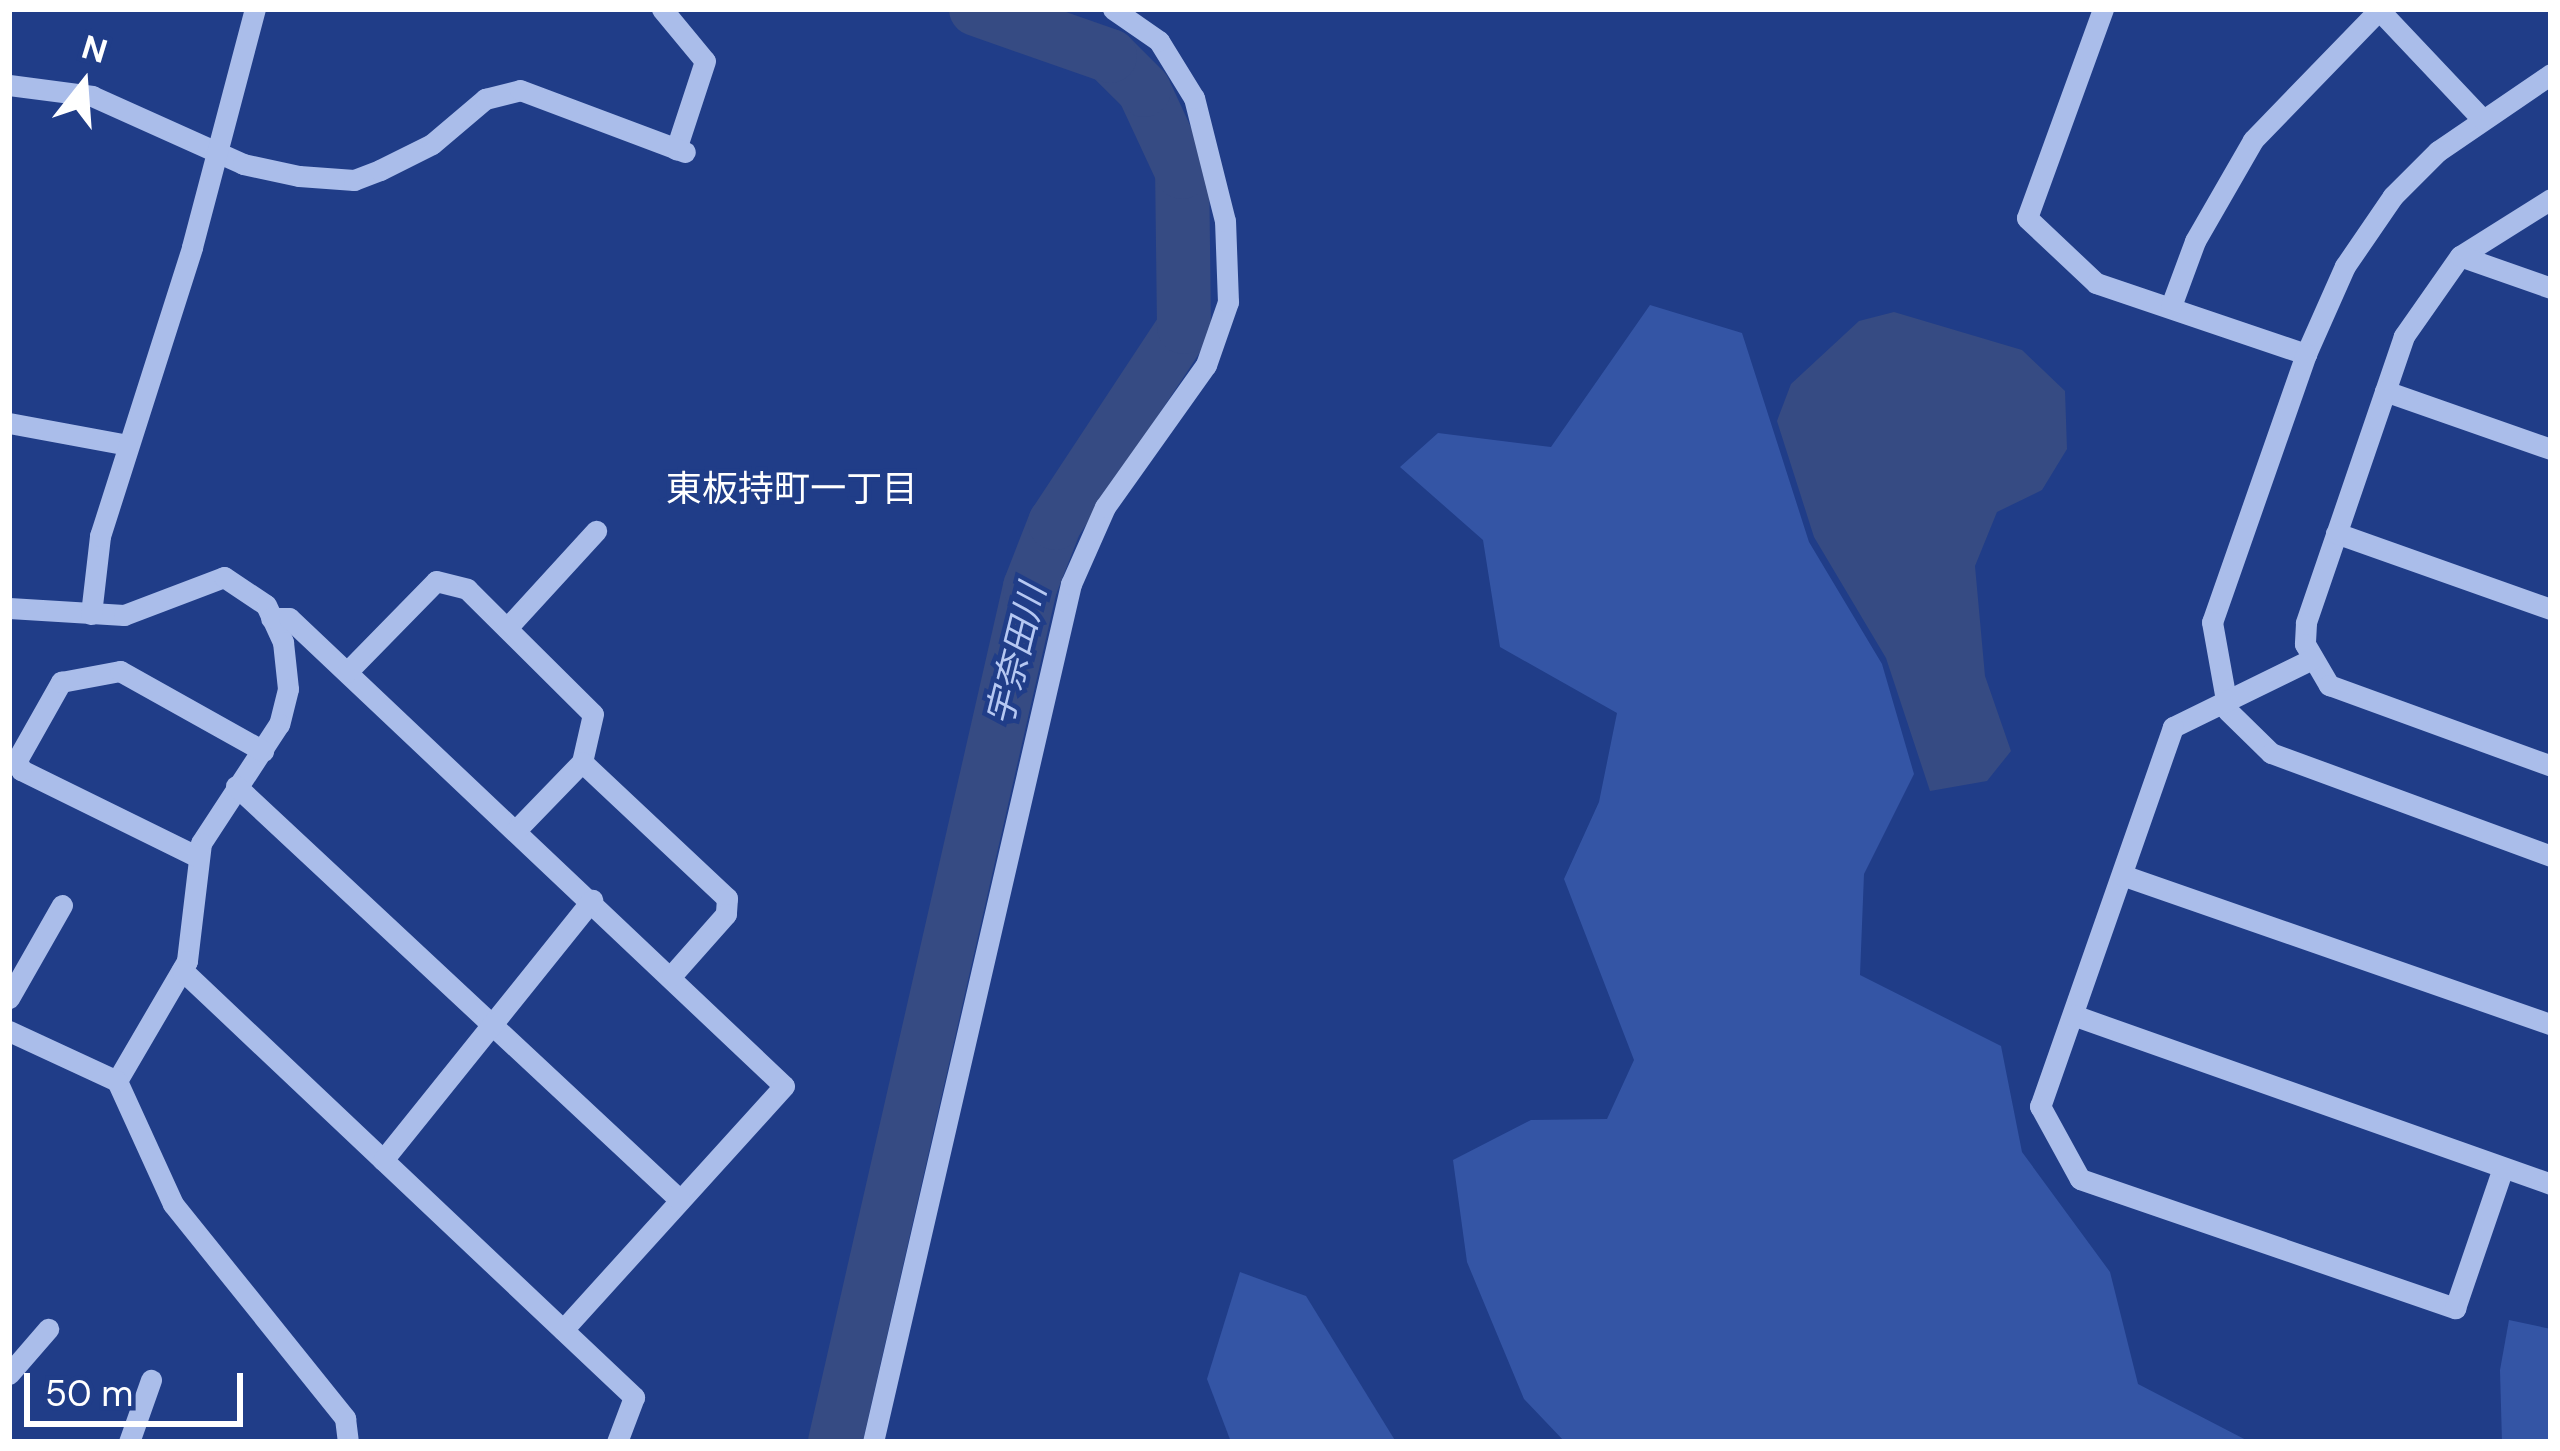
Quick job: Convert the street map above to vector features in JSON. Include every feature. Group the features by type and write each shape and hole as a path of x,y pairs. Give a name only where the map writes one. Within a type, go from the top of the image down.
{"street":[{"path":"91,614 100,536 192,247 214,149 255,9"},
{"path":"9,86 92,97 256,167 354,179 432,144 485,99 520,90 681,151 705,61 662,9"},
{"path":"872,1442 1071,584 1105,507 1206,365 1228,302 1221,199 1194,98 1159,41 1113,9"},
{"path":"2103,9 2027,218 2096,283 2306,354"},
{"path":"2171,306 2194,241 2253,140 2379,10 2481,118"},
{"path":"2551,74 2481,118 2381,211 2345,266 2306,354 2212,622 2224,699 2271,754 2551,856"},
{"path":"2551,200 2460,256 2423,302 2385,392 2306,623 2312,659 2330,685 2551,766"},
{"path":"2460,256 2551,288"},
{"path":"2385,392 2551,449"},
{"path":"9,423 128,445"},
{"path":"506,628 596,531"},
{"path":"2336,533 2551,609"},
{"path":"9,608 124,615 224,577 246,586 272,618 288,689 262,751 236,786 198,856 182,970 117,1081"},
{"path":"346,672 436,581 467,589 593,714 582,762 516,830"},
{"path":"272,618 289,617 784,1086 563,1330"},
{"path":"2312,659 2174,727 2039,1106 2080,1179 2455,1308 2504,1168"},
{"path":"198,856 21,770 17,760 62,682 120,671 262,751"},
{"path":"582,762 727,898 726,914 672,975"},
{"path":"236,786 680,1200"},
{"path":"2122,874 2551,1024"},
{"path":"383,1160 592,900"},
{"path":"9,998 62,905"},
{"path":"182,970 634,1397 617,1442"},
{"path":"2073,1016 2551,1184"},
{"path":"9,1031 117,1081 173,1204 345,1418 348,1442"},
{"path":"9,1374 48,1329"},
{"path":"129,1442 151,1380"}],"shaded area":[{"path":"1650,305 1742,333 1809,542 1882,664 1914,774 1864,874 1860,975 2001,1046 2022,1152 2110,1272 2138,1384 2250,1442 1565,1442 1524,1399 1467,1262 1453,1160 1531,1120 1607,1119 1634,1060 1564,879 1599,802 1617,713 1500,647 1483,540 1400,467 1438,433 1551,447"},
{"path":"1894,312 2022,350 2065,391 2067,449 2042,490 1997,512 1975,566 1985,676 2011,751 1987,781 1930,791 1886,658 1814,537 1777,421 1791,384 1859,321"},
{"path":"1240,1272 1306,1296 1396,1442 1231,1442 1207,1379"},
{"path":"2509,1320 2551,1329 2551,1442 2502,1442 2500,1370"}],"waterway":[{"name":"宇奈田川","path":"835,1442 1030,587 1055,523 1184,327 1182,172 1144,90 1110,56 976,9"}],"district":[{"name":"東板持町一丁目","path":"792,489"}]}
